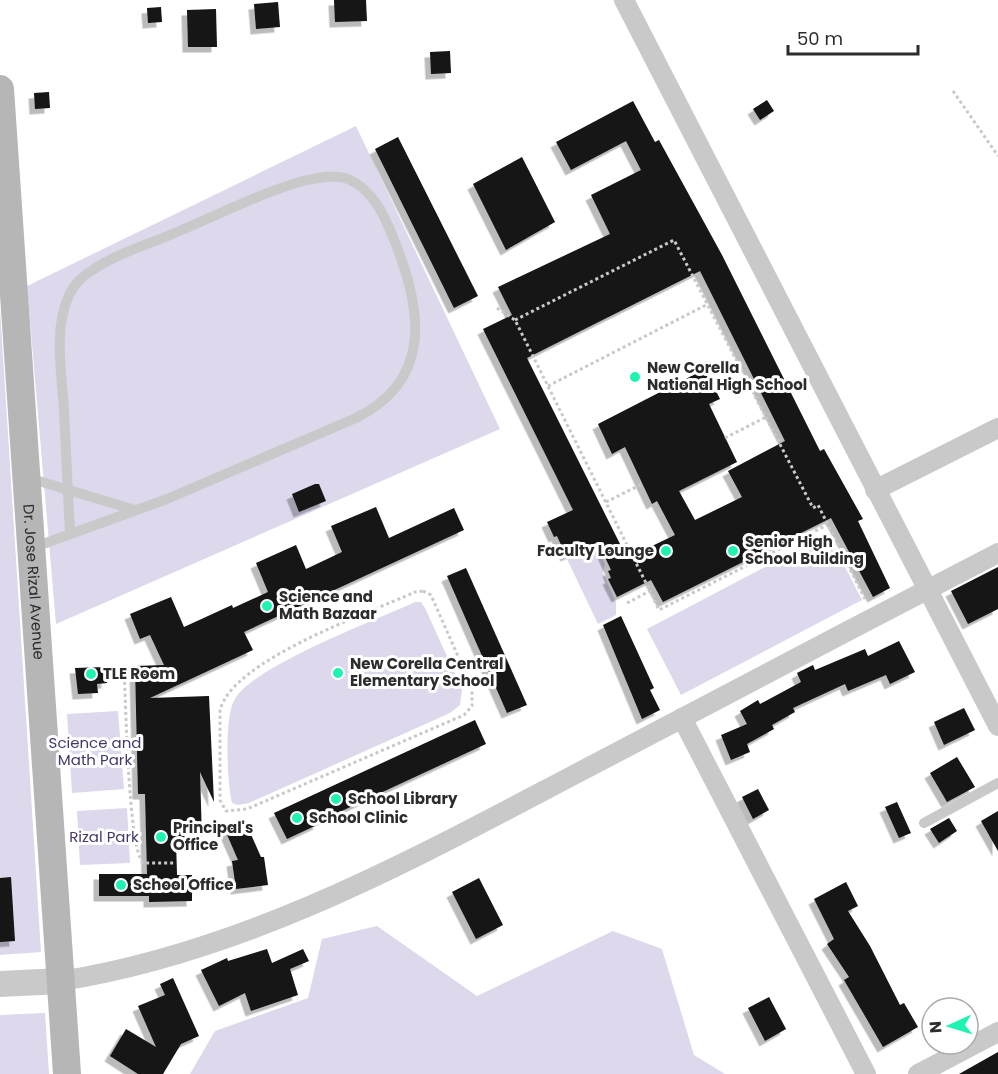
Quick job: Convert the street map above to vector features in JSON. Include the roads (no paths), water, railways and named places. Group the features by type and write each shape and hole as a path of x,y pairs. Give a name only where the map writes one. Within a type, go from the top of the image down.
{"main road":[{"name":"Dr. Jose Rizal Avenue","path":"0,89 67,1074"}],"street":[{"path":"624,0 998,726"},
{"path":"875,490 998,428"},
{"path":"0,984 61,981 134,966 226,938 336,896 440,845 998,553"},
{"path":"682,718 866,1074"},
{"path":"918,1074 998,1032"}],"lane":[{"path":"31,548 135,511 356,418 377,408 394,391 410,364 417,338 415,304 406,270 389,226 375,200 362,185 345,178 326,177 280,189 111,260 81,278 70,293 59,331 70,534"},
{"path":"26,478 135,511"},
{"path":"924,823 998,783"}],"place":[{"name":"New Corella National High School","path":"635,377"},
{"name":"Faculty Lounge","path":"666,551"},
{"name":"Senior High School Building","path":"733,551"},
{"name":"Science and Math Bazaar","path":"267,606"},
{"name":"New Corella Central Elementary School","path":"338,673"},
{"name":"TLE Room","path":"91,674"},
{"name":"School Library","path":"336,799"},
{"name":"School Clinic","path":"297,818"},
{"name":"Principal's Office","path":"161,837"},
{"name":"School Office","path":"121,885"}],"park label":[{"name":"Science and Math Park","path":"95,752"},
{"name":"Rizal Park","path":"104,837"}]}
